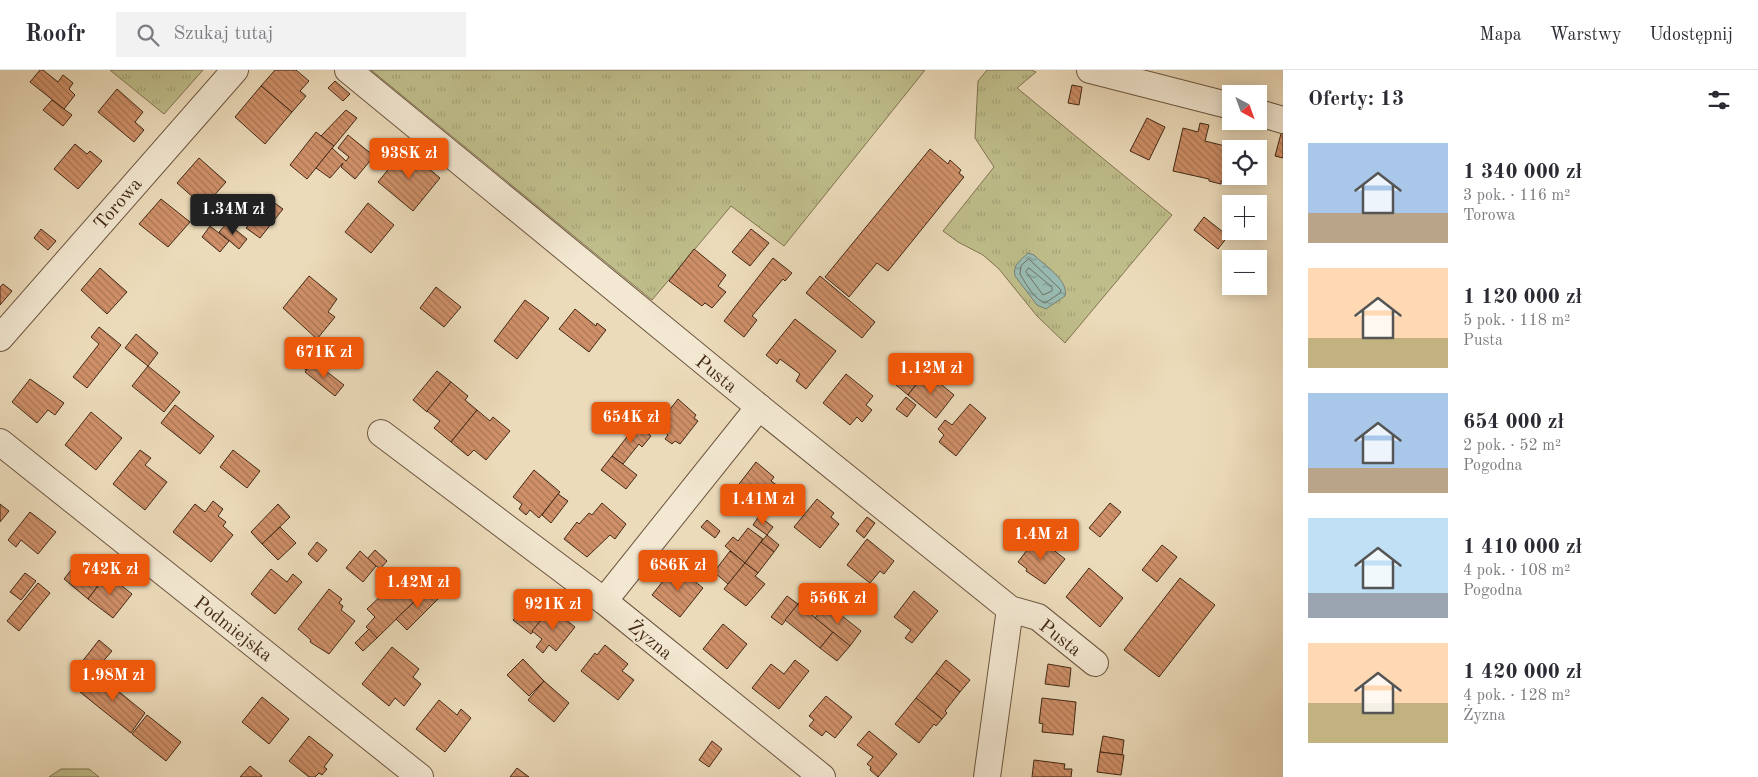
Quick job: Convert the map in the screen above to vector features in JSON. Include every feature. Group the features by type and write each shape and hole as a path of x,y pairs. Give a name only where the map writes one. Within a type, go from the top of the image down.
{"street":[{"name":"Torowa","path":"0,338 235,70"},
{"name":"Pusta","path":"348,70 759,407 1010,609 1038,618 1094,663"},
{"path":"1090,70 1222,104"},
{"path":"1268,116 1283,120"},
{"path":"604,601 759,407"},
{"name":"Żyzna","path":"381,432 604,601 822,777"},
{"name":"Podmiejska","path":"0,442 420,777"},
{"path":"987,777 1010,609"}],"green space":[{"path":"110,70 203,70 164,114"},
{"path":"371,70 925,70 784,246 731,206 652,300"},
{"path":"987,70 1031,70 1036,72 1017,88 1172,215 1065,343 1037,316 999,269 983,255 958,242 943,231 994,167 975,138 978,81"},
{"path":"61,769 89,769 99,777 49,777"}],"water":[{"path":"1028,253 1034,255 1055,273 1065,290 1065,296 1046,309 1037,305 1015,276 1016,266"}],"building":[{"path":"40,70 43,70 58,82 63,75 73,83 69,89 75,95 64,109 30,82"},
{"path":"275,70 296,70 309,81 300,91 306,96 292,112 261,86"},
{"path":"335,81 350,94 343,101 328,88"},
{"path":"1072,85 1082,87 1079,105 1068,103"},
{"path":"261,86 292,112 265,144 235,117"},
{"path":"117,89 143,112 135,122 144,130 134,142 98,112"},
{"path":"52,100 72,115 63,126 43,110"},
{"path":"346,110 357,118 334,146 321,136"},
{"path":"1147,118 1165,127 1149,160 1130,151"},
{"path":"1200,123 1209,125 1205,141 1222,145 1221,184 1209,181 1209,179 1173,171 1183,128 1198,132"},
{"path":"1283,130 1283,158 1275,156"},
{"path":"316,132 334,146 307,179 290,165"},
{"path":"348,135 374,156 355,179 341,167 343,163 330,178 316,168 332,148 346,161 349,157 338,148"},
{"path":"75,144 87,154 90,151 102,161 78,189 54,169"},
{"path":"405,149 440,178 413,211 378,182"},
{"path":"930,149 948,164 950,160 961,170 959,173 964,177 888,271 877,263 849,297 825,277"},
{"path":"199,158 226,182 204,207 177,183"},
{"path":"265,196 283,209 260,238 246,228 261,209 257,206"},
{"path":"161,199 190,222 168,247 139,224"},
{"path":"368,203 394,225 371,253 345,232"},
{"path":"1204,217 1222,231 1222,240 1225,240 1218,249 1194,230"},
{"path":"227,223 247,239 239,249 219,232"},
{"path":"210,226 229,241 220,252 202,237"},
{"path":"41,229 56,241 48,250 34,238"},
{"path":"751,229 769,243 750,266 732,252"},
{"path":"694,249 726,275 718,286 726,292 712,308 705,303 702,306 669,281"},
{"path":"773,258 792,273 785,281 783,279 752,316 757,320 744,337 724,321"},
{"path":"100,268 127,292 107,314 81,290"},
{"path":"309,276 337,299 328,312 335,317 317,339 283,308"},
{"path":"820,276 875,322 862,338 806,293"},
{"path":"3,284 12,291 0,305 0,287"},
{"path":"436,287 461,307 444,327 420,308"},
{"path":"525,300 549,318 517,359 494,341"},
{"path":"575,309 596,326 597,323 606,330 589,352 559,329"},
{"path":"795,319 836,351 806,389 796,381 800,374 780,359 777,364 766,355"},
{"path":"99,327 121,345 87,388 73,377 99,344 91,337"},
{"path":"136,334 158,353 148,366 125,348"},
{"path":"307,350 316,357 306,370 297,363"},
{"path":"909,356 927,370 908,395 890,380"},
{"path":"313,361 344,385 335,396 305,372"},
{"path":"148,366 180,392 164,412 132,386"},
{"path":"437,371 451,382 427,412 413,400"},
{"path":"926,372 954,395 936,418 908,395"},
{"path":"846,374 873,396 866,405 872,410 862,422 857,417 850,425 823,403"},
{"path":"30,379 64,403 55,415 48,410 37,423 12,402"},
{"path":"451,382 468,396 465,400 477,410 451,442 434,428 440,421 427,411"},
{"path":"906,397 916,405 907,417 896,409"},
{"path":"678,399 696,415 694,418 698,421 680,444 675,441 672,444 665,439 668,435 657,426"},
{"path":"970,404 986,418 956,456 939,442 944,435 938,429 945,420 952,425"},
{"path":"175,405 214,436 200,454 161,423"},
{"path":"477,410 490,421 493,417 510,431 486,460 474,450 468,456 451,442"},
{"path":"91,412 122,438 96,470 65,445"},
{"path":"637,424 651,436 642,447 639,444 623,464 612,456"},
{"path":"140,450 151,458 145,465 167,482 145,510 113,484"},
{"path":"233,450 260,471 247,488 220,467"},
{"path":"612,456 637,475 626,489 601,470"},
{"path":"756,462 774,477 771,481 778,486 760,508 736,488"},
{"path":"534,470 560,492 539,518 530,510 526,515 519,509 522,504 513,497"},
{"path":"558,494 568,501 551,523 542,515"},
{"path":"817,499 834,513 831,517 839,524 820,548 794,527"},
{"path":"213,501 223,509 218,516 226,522 223,526 233,535 211,562 173,532 195,504 205,512"},
{"path":"602,503 626,524 615,539 610,535 587,557 564,539 577,522 579,524 589,513 592,515"},
{"path":"1110,503 1121,512 1100,537 1089,528"},
{"path":"0,504 9,511 0,522"},
{"path":"278,504 290,517 262,544 251,532"},
{"path":"30,512 56,532 38,554 21,540 16,547 8,540"},
{"path":"759,516 773,527 767,535 753,525"},
{"path":"867,517 875,523 864,538 856,531"},
{"path":"707,520 720,531 715,538 701,527"},
{"path":"280,527 296,543 278,560 262,544"},
{"path":"748,528 763,539 745,563 725,546 733,537 738,541"},
{"path":"767,535 779,545 774,552 761,542"},
{"path":"1037,537 1065,559 1045,584 1026,571 1027,569 1018,562"},
{"path":"867,539 894,561 884,574 880,571 870,583 847,565"},
{"path":"317,542 327,550 317,562 308,554"},
{"path":"761,542 774,552 758,573 745,563"},
{"path":"1162,545 1177,557 1157,582 1142,570"},
{"path":"375,550 387,561 380,569 367,559"},
{"path":"360,551 376,566 363,582 346,568"},
{"path":"730,551 745,563 728,584 714,572"},
{"path":"83,555 107,574 88,599 64,579"},
{"path":"745,563 758,573 755,576 765,584 746,606 724,589"},
{"path":"675,566 703,588 680,617 652,595"},
{"path":"398,568 404,574 396,582 391,577"},
{"path":"1089,568 1123,598 1100,627 1066,597"},
{"path":"271,569 287,582 293,574 302,582 275,614 251,594"},
{"path":"25,573 36,581 21,600 10,592"},
{"path":"107,574 132,594 113,618 88,599"},
{"path":"404,574 423,593 377,638 366,627 375,617 367,609"},
{"path":"1180,578 1215,605 1159,677 1124,650"},
{"path":"38,583 50,593 19,631 7,621"},
{"path":"430,587 440,597 407,630 396,619"},
{"path":"329,589 342,599 339,603 343,606 341,610 355,621 329,654 310,642 311,640 298,629"},
{"path":"914,591 938,611 912,643 905,638 911,630 894,617"},
{"path":"535,593 553,607 531,634 513,620"},
{"path":"787,596 798,604 782,625 771,617"},
{"path":"804,596 810,600 803,609 798,604"},
{"path":"798,604 833,632 820,648 785,620"},
{"path":"827,604 861,631 850,646 815,618"},
{"path":"551,608 575,627 556,651 549,645 543,653 536,647 542,639 532,631"},
{"path":"723,624 747,644 727,669 703,649"},
{"path":"369,629 377,638 363,651 355,643"},
{"path":"833,632 850,646 837,661 820,648"},
{"path":"99,640 112,651 93,673 81,663"},
{"path":"605,645 628,664 622,671 634,680 618,700 581,671 595,653 597,655"},
{"path":"392,647 419,669 413,677 421,684 404,706 395,698 389,706 362,684"},
{"path":"523,659 544,681 529,696 507,675"},
{"path":"795,660 809,671 779,709 752,688 771,664 784,674"},
{"path":"946,660 970,680 960,692 936,673"},
{"path":"1048,664 1071,668 1069,687 1045,684"},
{"path":"95,673 110,685 114,680 122,686 118,691 145,713 131,733 80,692"},
{"path":"936,673 960,692 945,711 947,713 942,719 916,698"},
{"path":"544,681 569,703 554,722 528,700"},
{"path":"826,696 852,717 835,738 826,731 822,736 809,726 814,720 809,716"},
{"path":"262,697 289,719 269,744 242,722"},
{"path":"916,698 942,719 936,726 934,724 919,743 895,724"},
{"path":"1042,698 1076,702 1073,735 1042,732 1043,724 1039,723"},
{"path":"439,700 457,715 461,709 471,718 445,752 416,729"},
{"path":"147,715 181,742 166,761 132,734"},
{"path":"869,731 897,754 878,777 870,770 871,767 867,764 873,757 857,745"},
{"path":"309,736 333,755 324,767 327,769 322,775 319,773 315,777 309,777 289,761"},
{"path":"1103,736 1124,740 1122,755 1100,752"},
{"path":"712,741 722,749 709,767 699,760"},
{"path":"1100,752 1124,755 1121,775 1097,772"},
{"path":"1034,760 1065,764 1064,769 1072,769 1071,777 1032,777"},
{"path":"250,766 262,776 240,777"},
{"path":"517,768 529,777 510,777"}]}
